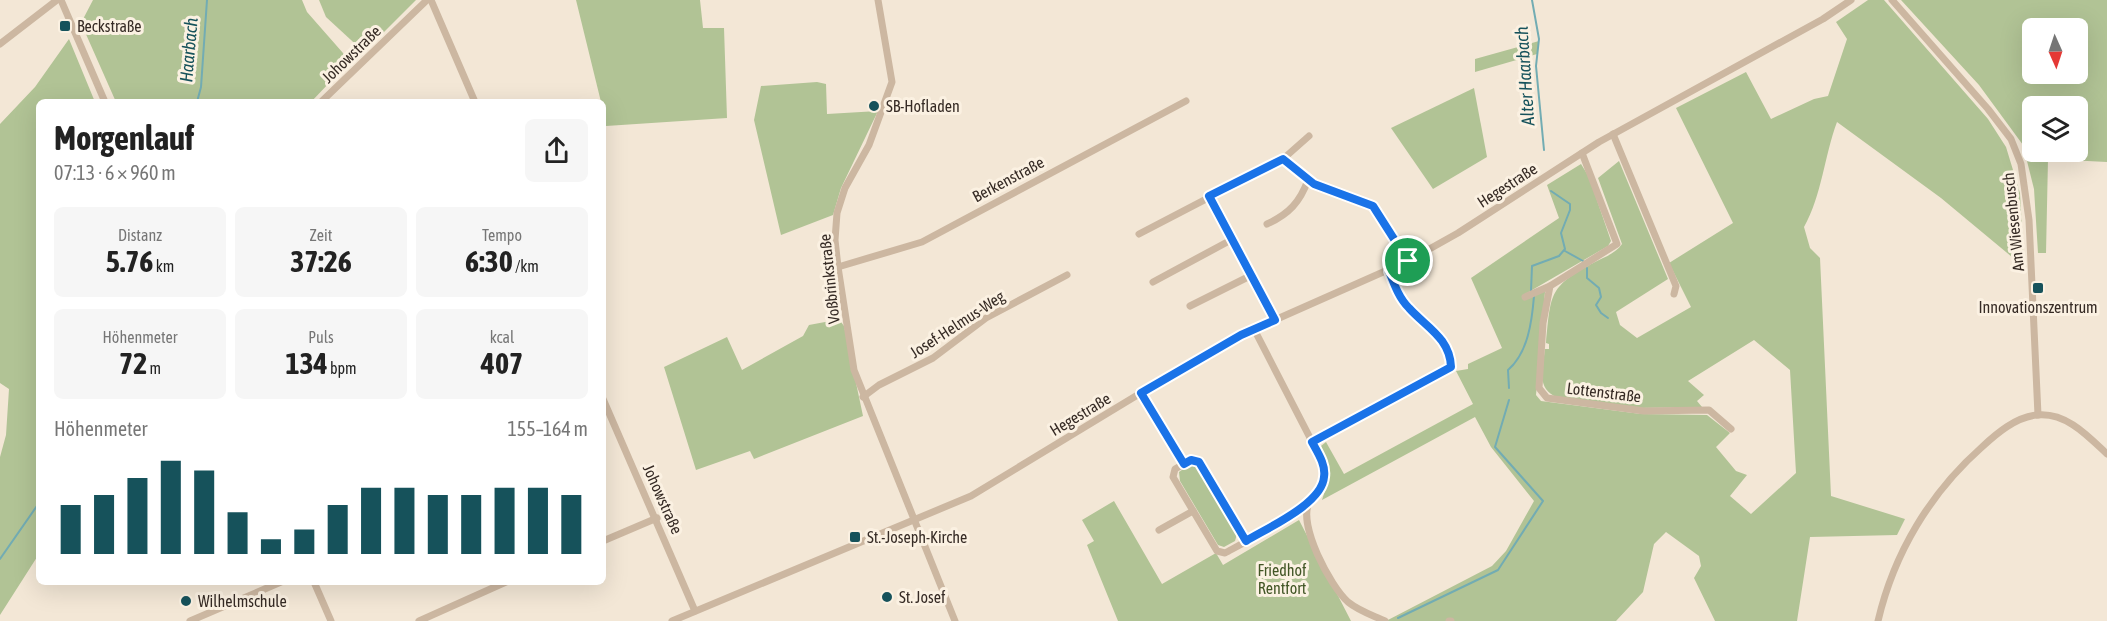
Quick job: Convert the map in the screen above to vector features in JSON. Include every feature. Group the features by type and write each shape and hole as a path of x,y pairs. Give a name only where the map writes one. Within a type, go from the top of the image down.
{"street":[{"path":"0,44 57,0"},
{"path":"61,0 104,99"},
{"name":"Johowstraße","path":"324,99 429,0 474,99"},
{"name":"Voßbrinkstraße","path":"878,0 892,82 869,145 845,188 837,213 835,240 838,267 854,370 955,621"},
{"name":"Hegestraße","path":"672,621 979,491 1141,393 1254,329 1389,271 1450,238 1613,134 1813,25 1851,0"},
{"name":"Am Wiesenbusch","path":"1892,0 1989,109 2011,139 2021,164 2029,220 2038,415"},
{"name":"Berkenstraße","path":"838,267 922,242 1186,101"},
{"path":"1613,134 1676,286 1674,294"},
{"path":"1139,234 1283,159 1310,136"},
{"path":"1525,297 1550,286 1617,244 1582,153"},
{"path":"1283,159 1311,182 1373,206 1408,261"},
{"path":"1268,224 1292,209 1311,182"},
{"path":"1209,196 1275,320"},
{"path":"1154,282 1231,240"},
{"path":"1312,442 1451,367 1451,357 1437,332 1410,309 1400,297 1389,271"},
{"name":"Josef-Helmus-Weg","path":"863,397 879,386 933,358 986,318 1067,275"},
{"path":"1191,306 1250,276"},
{"name":"Lottenstraße","path":"1550,286 1543,323 1539,388 1547,398 1644,411 1709,410 1731,429"},
{"path":"1254,329 1323,463 1324,477 1319,492 1306,509 1306,527 1334,584 1346,601 1361,611 1385,621"},
{"path":"1141,393 1184,464"},
{"name":"Johowstraße","path":"606,406 657,518 695,610"},
{"path":"1878,621 1891,577 1931,502 1958,468 1999,432 2018,421 2038,415 2061,418 2082,431 2107,454"},
{"path":"1246,541 1199,462 1191,460 1175,470 1173,477 1217,551 1225,553 1246,541 1309,503"},
{"path":"1159,530 1193,510"},
{"path":"606,540 657,518"},
{"path":"190,621 274,585"},
{"path":"315,585 331,621"},
{"path":"419,621 499,585"}],"green space":[{"path":"93,0 302,0 307,12 350,61 314,99 115,99 81,23"},
{"path":"319,0 416,0 364,52 326,17"},
{"path":"576,0 700,0 703,28 724,28 727,118 606,126 606,99 600,99"},
{"path":"1868,0 1884,0 1988,119 2006,147 2020,193 2024,267 1941,198 1837,122 1815,202 1804,227 1810,248 1820,258 1831,496 1905,519 1897,535 1810,537 1797,621 1715,621 1694,578 1701,566 1699,556 1666,532 1654,544 1643,592 1616,621 1386,621 1492,566 1506,551 1534,501 1491,447 1475,417 1322,500 1330,475 1321,446 1326,442 1344,474 1473,404 1456,371 1468,369 1468,364 1502,348 1471,278 1559,218 1547,185 1581,164 1589,177 1611,241 1608,246 1527,293 1544,290 1545,292 1536,395 1541,401 1641,414 1707,415 1730,433 1716,447 1736,471 1747,475 1730,496 1751,514 1796,473 1790,370 1754,340 1688,381 1704,395 1697,401 1702,407 1638,408 1554,396 1548,392 1543,381 1542,369 1545,349 1549,349 1549,344 1546,343 1549,312 1555,293 1561,285 1622,244 1598,178 1619,161 1668,279 1616,312 1620,325 1637,338 1691,307 1669,263 1733,223 1676,108 1746,72 1771,119 1814,99 1828,96 1847,39 1836,22"},
{"path":"1901,0 2107,0 2107,162 2088,161 2088,96 2022,96 2022,144 1979,85"},
{"path":"69,39 94,99 36,99 36,559 0,615 0,457 6,435 9,389 0,383 0,124 35,87"},
{"path":"1539,41 1537,54 1475,72 1475,59"},
{"path":"817,82 826,84 827,114 878,111 841,188 833,215 781,235 754,120 761,86"},
{"path":"1474,88 1487,157 1433,189 1391,128"},
{"path":"2027,162 2048,162 2046,253 2038,253 2034,189"},
{"path":"841,322 844,326 863,416 754,459 750,451 696,470 664,367 727,337 742,370 803,336 809,325"},
{"path":"1189,465 1199,468 1237,534 1235,541 1224,547 1218,545 1180,481 1179,472"},
{"name":"Friedhof Rentfort","path":"1114,501 1162,584 1216,553 1223,565 1299,520 1351,621 1118,621 1087,545 1094,541 1082,520"}],"waterway":[{"name":"Haarbach","path":"198,99 201,87 207,0"},
{"name":"Alter Haarbach","path":"1532,0 1539,39 1536,66 1544,150"},
{"name":"Alter Haarbach","path":"1531,291 1532,266 1559,256 1565,249 1561,233 1570,204 1551,191"},
{"path":"1565,251 1583,261"},
{"path":"1587,268 1587,278 1599,288 1601,297 1596,305 1608,318"},
{"path":"1509,388 1508,370 1520,355 1528,336 1534,296"},
{"path":"1398,618 1498,570 1543,501 1495,447 1509,400"},
{"path":"0,559 36,507"}],"place":[{"name":"Beckstraße","path":"65,26"},
{"name":"SB-Hofladen","path":"874,106"},
{"name":"Innovationszentrum","path":"2038,288"},
{"name":"St.-Joseph-Kirche","path":"855,537"},
{"name":"St. Josef","path":"887,597"},
{"name":"Wilhelmschule","path":"186,601"}],"route":[{"path":"1283,159 1296,172 1314,184 1373,206 1408,261 1389,271 1400,297 1410,309 1437,332 1451,357 1451,367 1312,442 1324,468 1323,484 1319,492 1309,503 1246,541 1199,462 1191,460 1184,464 1141,393 1241,335 1275,320 1209,196 1283,159"}]}
